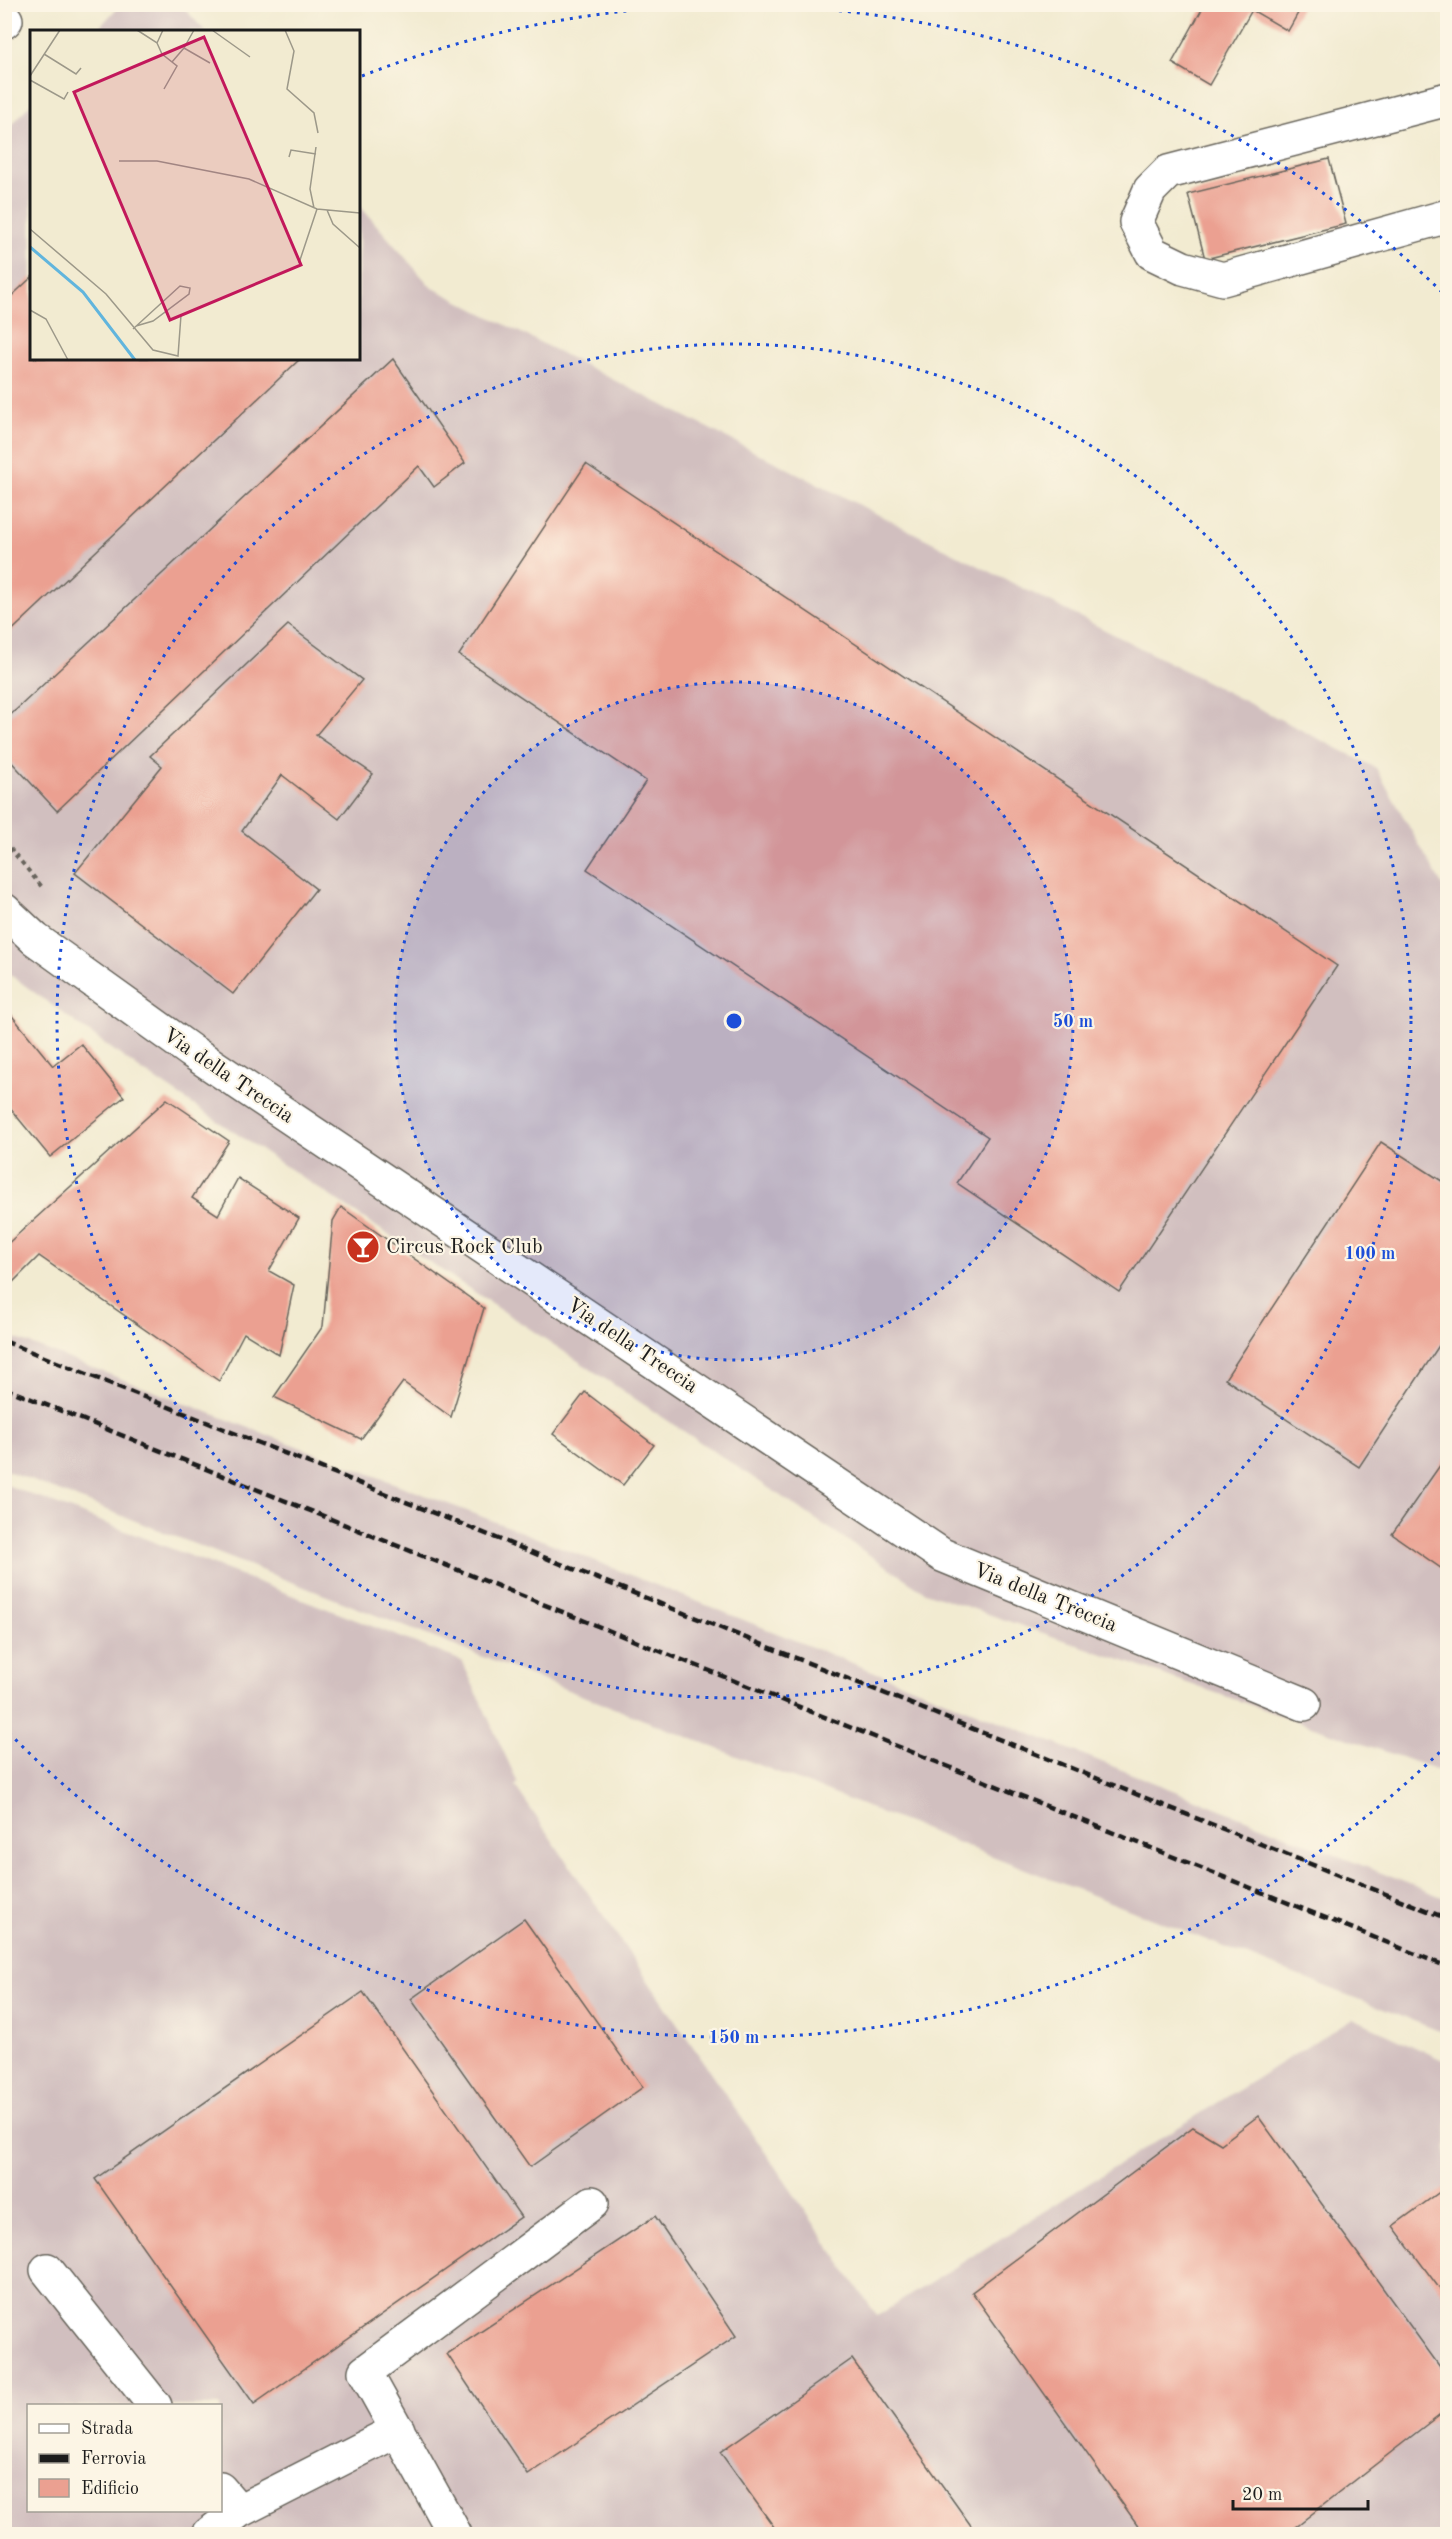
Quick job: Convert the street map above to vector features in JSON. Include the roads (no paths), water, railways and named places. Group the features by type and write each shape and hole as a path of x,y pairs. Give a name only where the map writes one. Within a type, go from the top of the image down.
{"street":[{"path":"1448,99 1168,172 1150,190 1136,222 1152,253 1183,268 1223,279 1448,216"},
{"name":"Via della Treccia","path":"4,910 35,939 191,1051 942,1555 1304,1704"},
{"path":"455,2535 365,2372 592,2203"},
{"path":"47,2270 153,2404"},
{"path":"209,2535 230,2500 398,2430"}],"railway":[{"path":"4,1341 1448,1919"},
{"path":"4,1388 1448,1967"}],"place":[{"name":"Circus Rock Club","path":"363,1247"}]}
